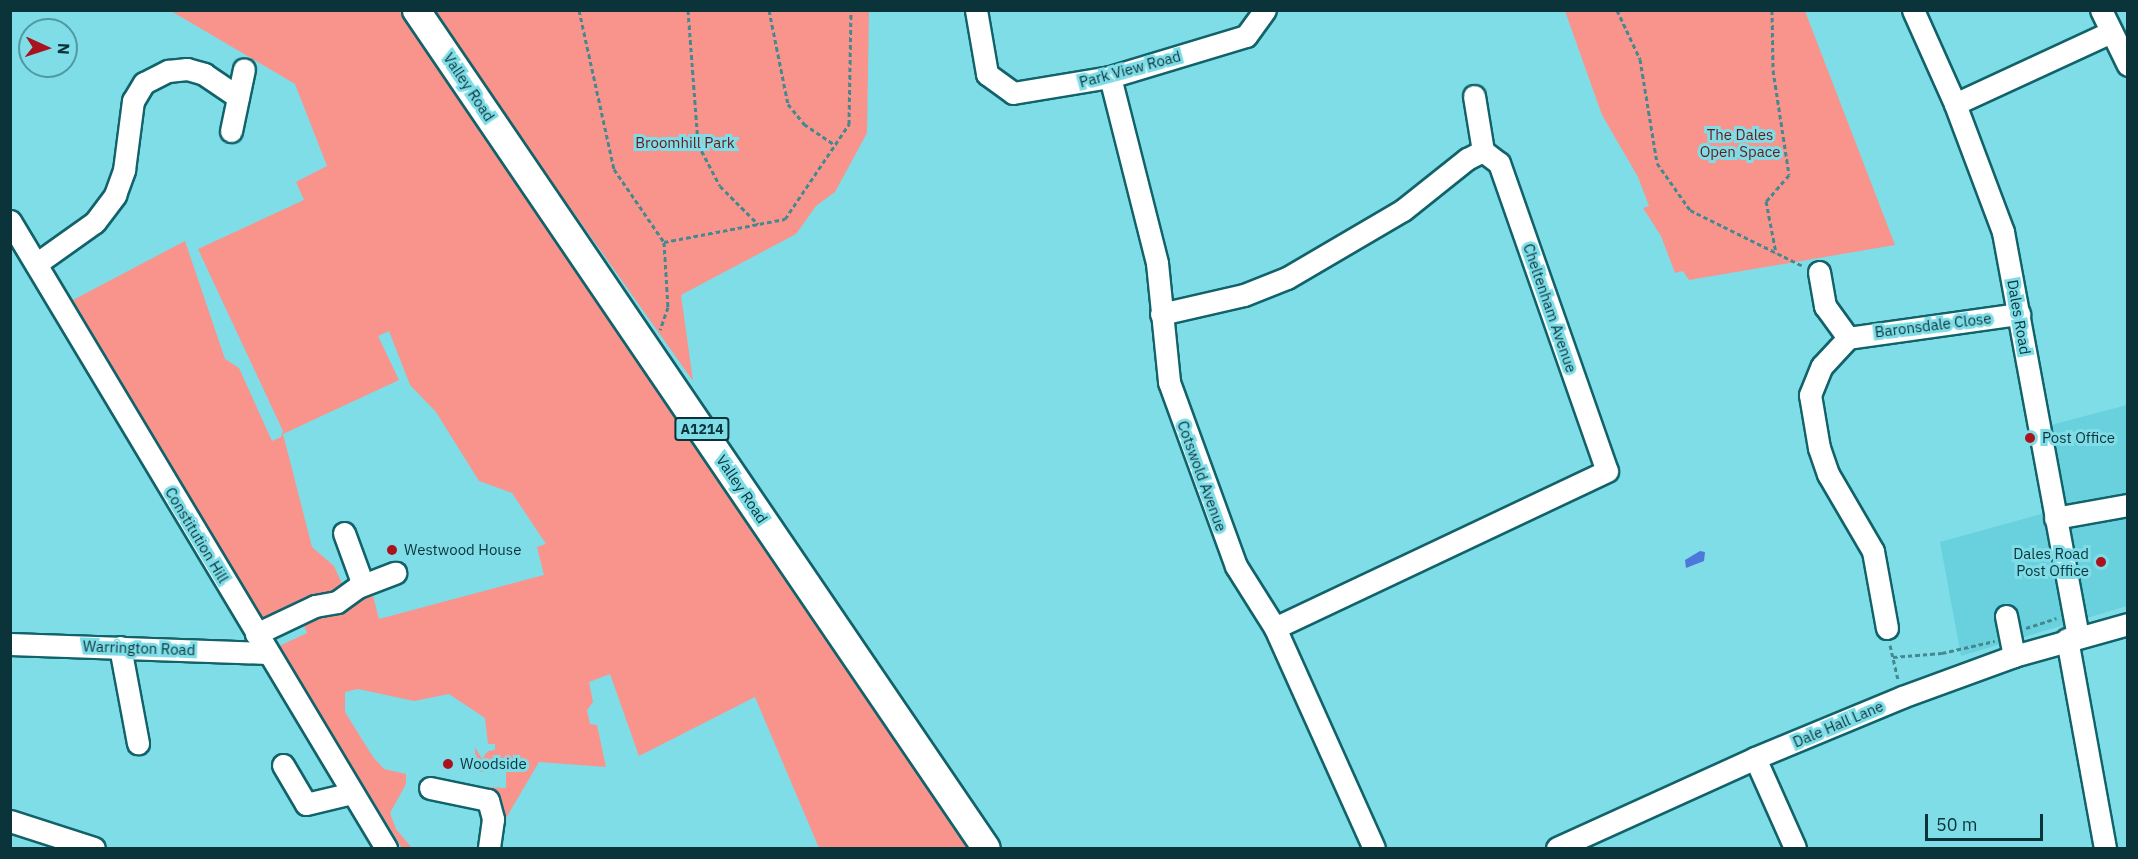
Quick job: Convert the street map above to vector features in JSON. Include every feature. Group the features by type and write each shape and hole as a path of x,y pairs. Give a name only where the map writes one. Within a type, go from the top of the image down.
{"main road":[{"name":"Valley Road","path":"416,10 986,849"}],"street":[{"name":"Park View Road","path":"976,10 987,74 1013,93 1110,77 1246,36 1265,10"},
{"name":"Dales Road","path":"1913,10 1955,104 2003,232 2073,614 2073,638 2105,849"},
{"path":"2102,10 2127,65"},
{"path":"1955,104 2111,32"},
{"path":"36,264 95,222 115,195 124,170 133,101 144,83 168,71 187,69 204,74 238,97"},
{"path":"231,131 244,69"},
{"name":"Cotswold Avenue","path":"1110,77 1157,263 1169,382 1206,489 1236,566 1275,628 1374,849"},
{"path":"1161,314 1244,295 1287,278 1403,210 1467,159 1483,152 1473,96"},
{"name":"Cheltenham Avenue","path":"1275,628 1607,471 1499,163 1483,152"},
{"name":"Constitution Hill","path":"10,221 386,849"},
{"path":"1819,272 1825,306 1848,338 1822,366 1810,395 1813,418 1828,474 1874,551 1887,628"},
{"name":"Baronsdale Close","path":"1848,338 2019,314"},
{"path":"2055,518 2127,505"},
{"path":"344,532 363,585"},
{"path":"256,634 315,606 337,603 363,585 395,573"},
{"name":"Dale Hall Lane","path":"1557,849 1755,758 1902,697 2014,656 2127,624"},
{"path":"2008,626 2014,656"},
{"name":"Warrington Road","path":"10,644 267,652"},
{"path":"120,647 138,743"},
{"path":"1755,758 1795,849"},
{"path":"283,765 306,804 352,793"},
{"path":"430,788 488,800 493,819 489,849"},
{"path":"10,821 96,845"}],"path":[{"path":"579,10 614,169 664,242 668,307 659,333"},
{"path":"688,10 698,144 720,186 758,224"},
{"path":"769,10 788,104 804,124 835,145"},
{"path":"664,242 784,219 849,124 851,10"},
{"path":"1617,10 1640,59 1657,163 1690,210 1776,254 1819,272"},
{"path":"1772,10 1773,70 1789,174 1766,201 1776,254"},
{"path":"1902,697 1893,657 1942,653 2008,626 2073,614"}],"shaded area":[{"path":"2127,405 2127,606 1961,656 1940,542 2066,507 2051,425"}],"green space":[{"path":"171,11 401,11 971,848 819,848 755,697 639,756 610,674 589,682 593,702 587,710 590,724 597,725 606,767 539,762 495,837 485,787 506,788 506,765 484,765 483,772 476,772 475,747 482,759 488,751 495,750 495,744 488,744 485,718 449,694 414,701 358,689 345,692 345,712 373,757 384,769 406,774 406,784 390,813 396,829 412,848 402,848 279,646 307,633 303,623 371,588 379,619 544,575 537,547 546,544 512,493 479,481 436,412 410,385 389,331 378,336 399,380 283,434 312,547 334,566 344,588 262,619 73,300 185,241 225,359 239,368 272,441 281,437 283,431 198,249 304,200 296,182 327,166 295,84"},
{"name":"Broomhill Park","path":"431,11 869,11 867,133 835,192 816,206 796,234 681,295 693,381"},
{"name":"The Dales Open Space","path":"1565,11 1805,11 1895,245 1689,280 1683,271 1675,273 1661,236 1643,208 1649,206 1638,177 1602,115"}],"water":[{"path":"1700,551 1705,552 1704,561 1686,568 1685,560"}],"place":[{"name":"Post Office","path":"2030,438"},
{"name":"Westwood House","path":"392,550"},
{"name":"Dales Road Post Office","path":"2101,562"},
{"name":"Woodside","path":"448,764"}]}
